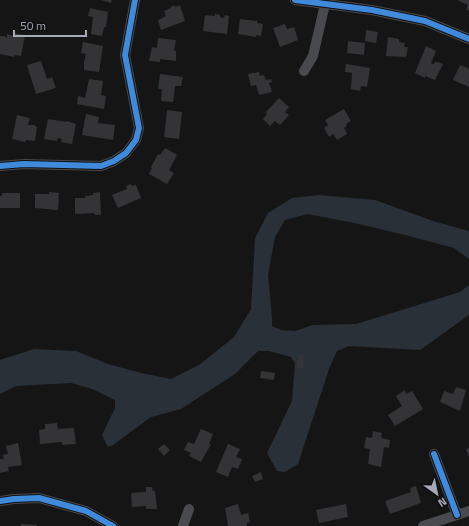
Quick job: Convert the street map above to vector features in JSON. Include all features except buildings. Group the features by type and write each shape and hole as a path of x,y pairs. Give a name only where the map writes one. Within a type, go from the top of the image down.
{"street":[{"path":"0,166 24,164 101,166 114,161 126,153 136,140 139,128 125,55 135,0"},
{"path":"295,0 372,10 425,21 469,39"},
{"path":"304,71 313,56 325,4"},
{"path":"434,454 457,514"},
{"path":"0,501 39,498 86,511 113,526"},
{"path":"183,526 189,509"},
{"path":"423,526 469,510"}],"shaded area":[{"path":"319,195 375,200 436,222 469,231 469,259 454,248 359,224 308,214 285,220 275,237 268,275 272,326 281,330 295,331 313,325 356,324 460,292 469,285 469,315 420,350 349,346 337,351 329,369 298,464 285,472 277,471 267,453 292,401 295,363 291,357 269,351 258,351 235,374 181,409 151,417 113,445 108,447 102,435 115,408 115,400 92,389 71,383 16,386 0,394 0,360 34,349 76,351 108,364 171,379 199,365 234,337 251,309 255,238 268,213 292,198"}],"cycle path":[{"path":"0,166 24,164 101,166 114,161 126,153 136,140 139,128 125,55 135,0"},
{"path":"295,0 372,10 425,21 469,39"},
{"path":"434,454 457,515"},
{"path":"0,501 39,498 86,511 113,526"}]}
